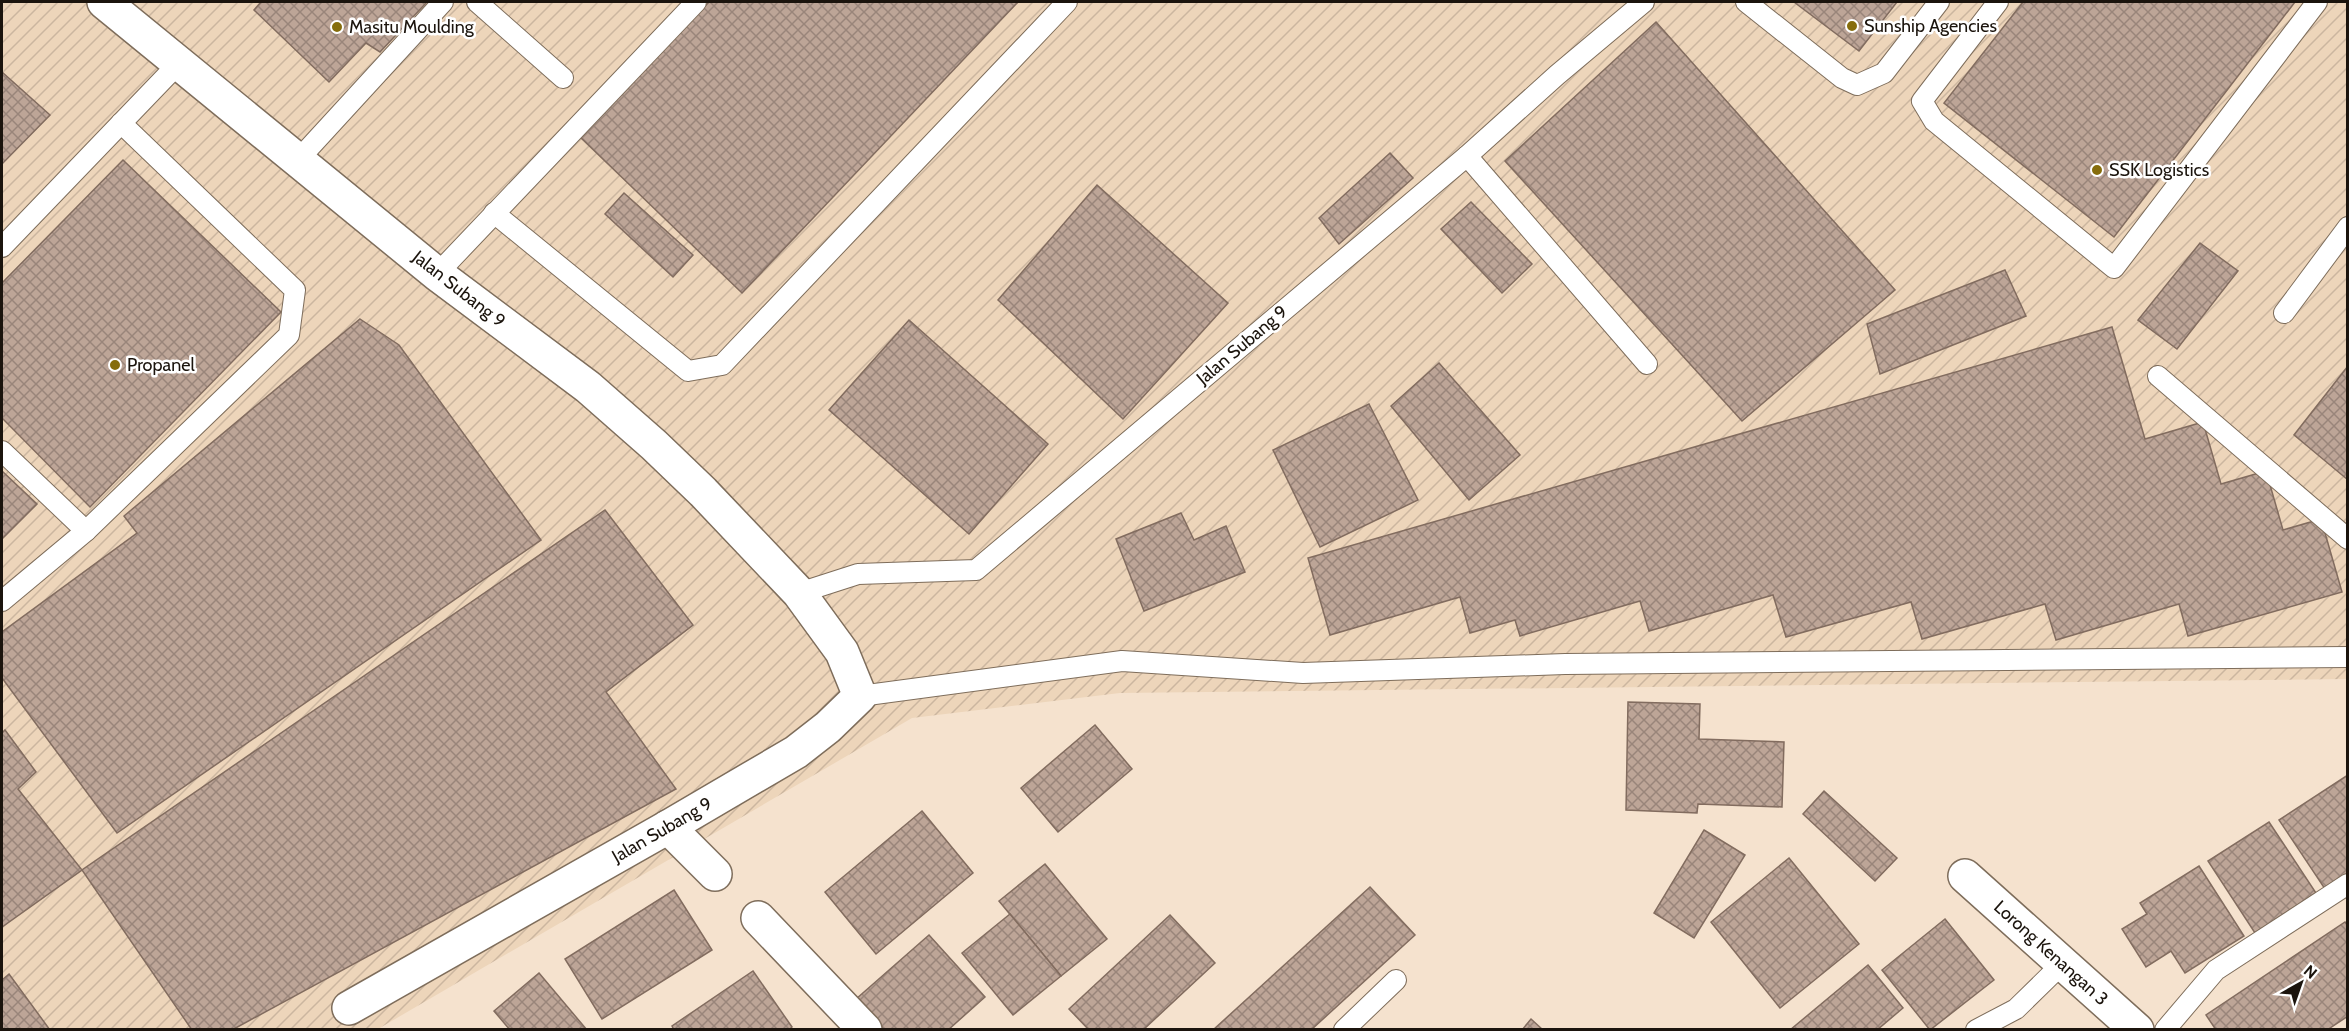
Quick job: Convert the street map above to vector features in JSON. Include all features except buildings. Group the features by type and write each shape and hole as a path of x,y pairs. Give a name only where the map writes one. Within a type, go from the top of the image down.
{"street":[{"name":"Jalan Subang 9","path":"104,2 437,274 588,387 654,444 799,593 842,652 860,696 828,727 796,752 349,1008"},
{"path":"668,827 715,874"},
{"name":"Lorong Kenangan 3","path":"1965,876 2137,1029"},
{"path":"758,918 865,1029"}],"lane":[{"path":"298,160 443,2"},
{"path":"477,2 563,78"},
{"path":"437,274 696,2"},
{"path":"495,213 688,371 722,365 1067,2"},
{"name":"Jalan Subang 9","path":"799,593 858,574 976,570 1467,156 1557,75 1644,2"},
{"path":"1746,2 1842,78 1857,85 1884,73 1939,2"},
{"path":"1998,2 1922,101 1934,121 2114,268 2317,2"},
{"path":"2,248 179,63"},
{"path":"2,601 86,531 289,335 296,290 121,123"},
{"path":"1467,156 1647,364"},
{"path":"2284,313 2348,227"},
{"path":"2158,376 2348,539"},
{"path":"2,451 86,531"},
{"path":"860,696 1122,661 1303,673 1565,664 2348,657"},
{"path":"2165,1029 2195,991 2216,970 2348,884"},
{"path":"1976,1029 2016,1009 2063,963"},
{"path":"1344,1029 1396,980"}],"shaded area":[{"path":"2,2 2347,2 2347,679 1120,693 912,718 378,1029 2,1030"}],"place":[{"name":"Sunship Agencies","path":"1852,26"},
{"name":"Masitu Moulding","path":"337,27"},
{"name":"SSK Logistics","path":"2097,170"},
{"name":"Propanel","path":"115,365"}]}
